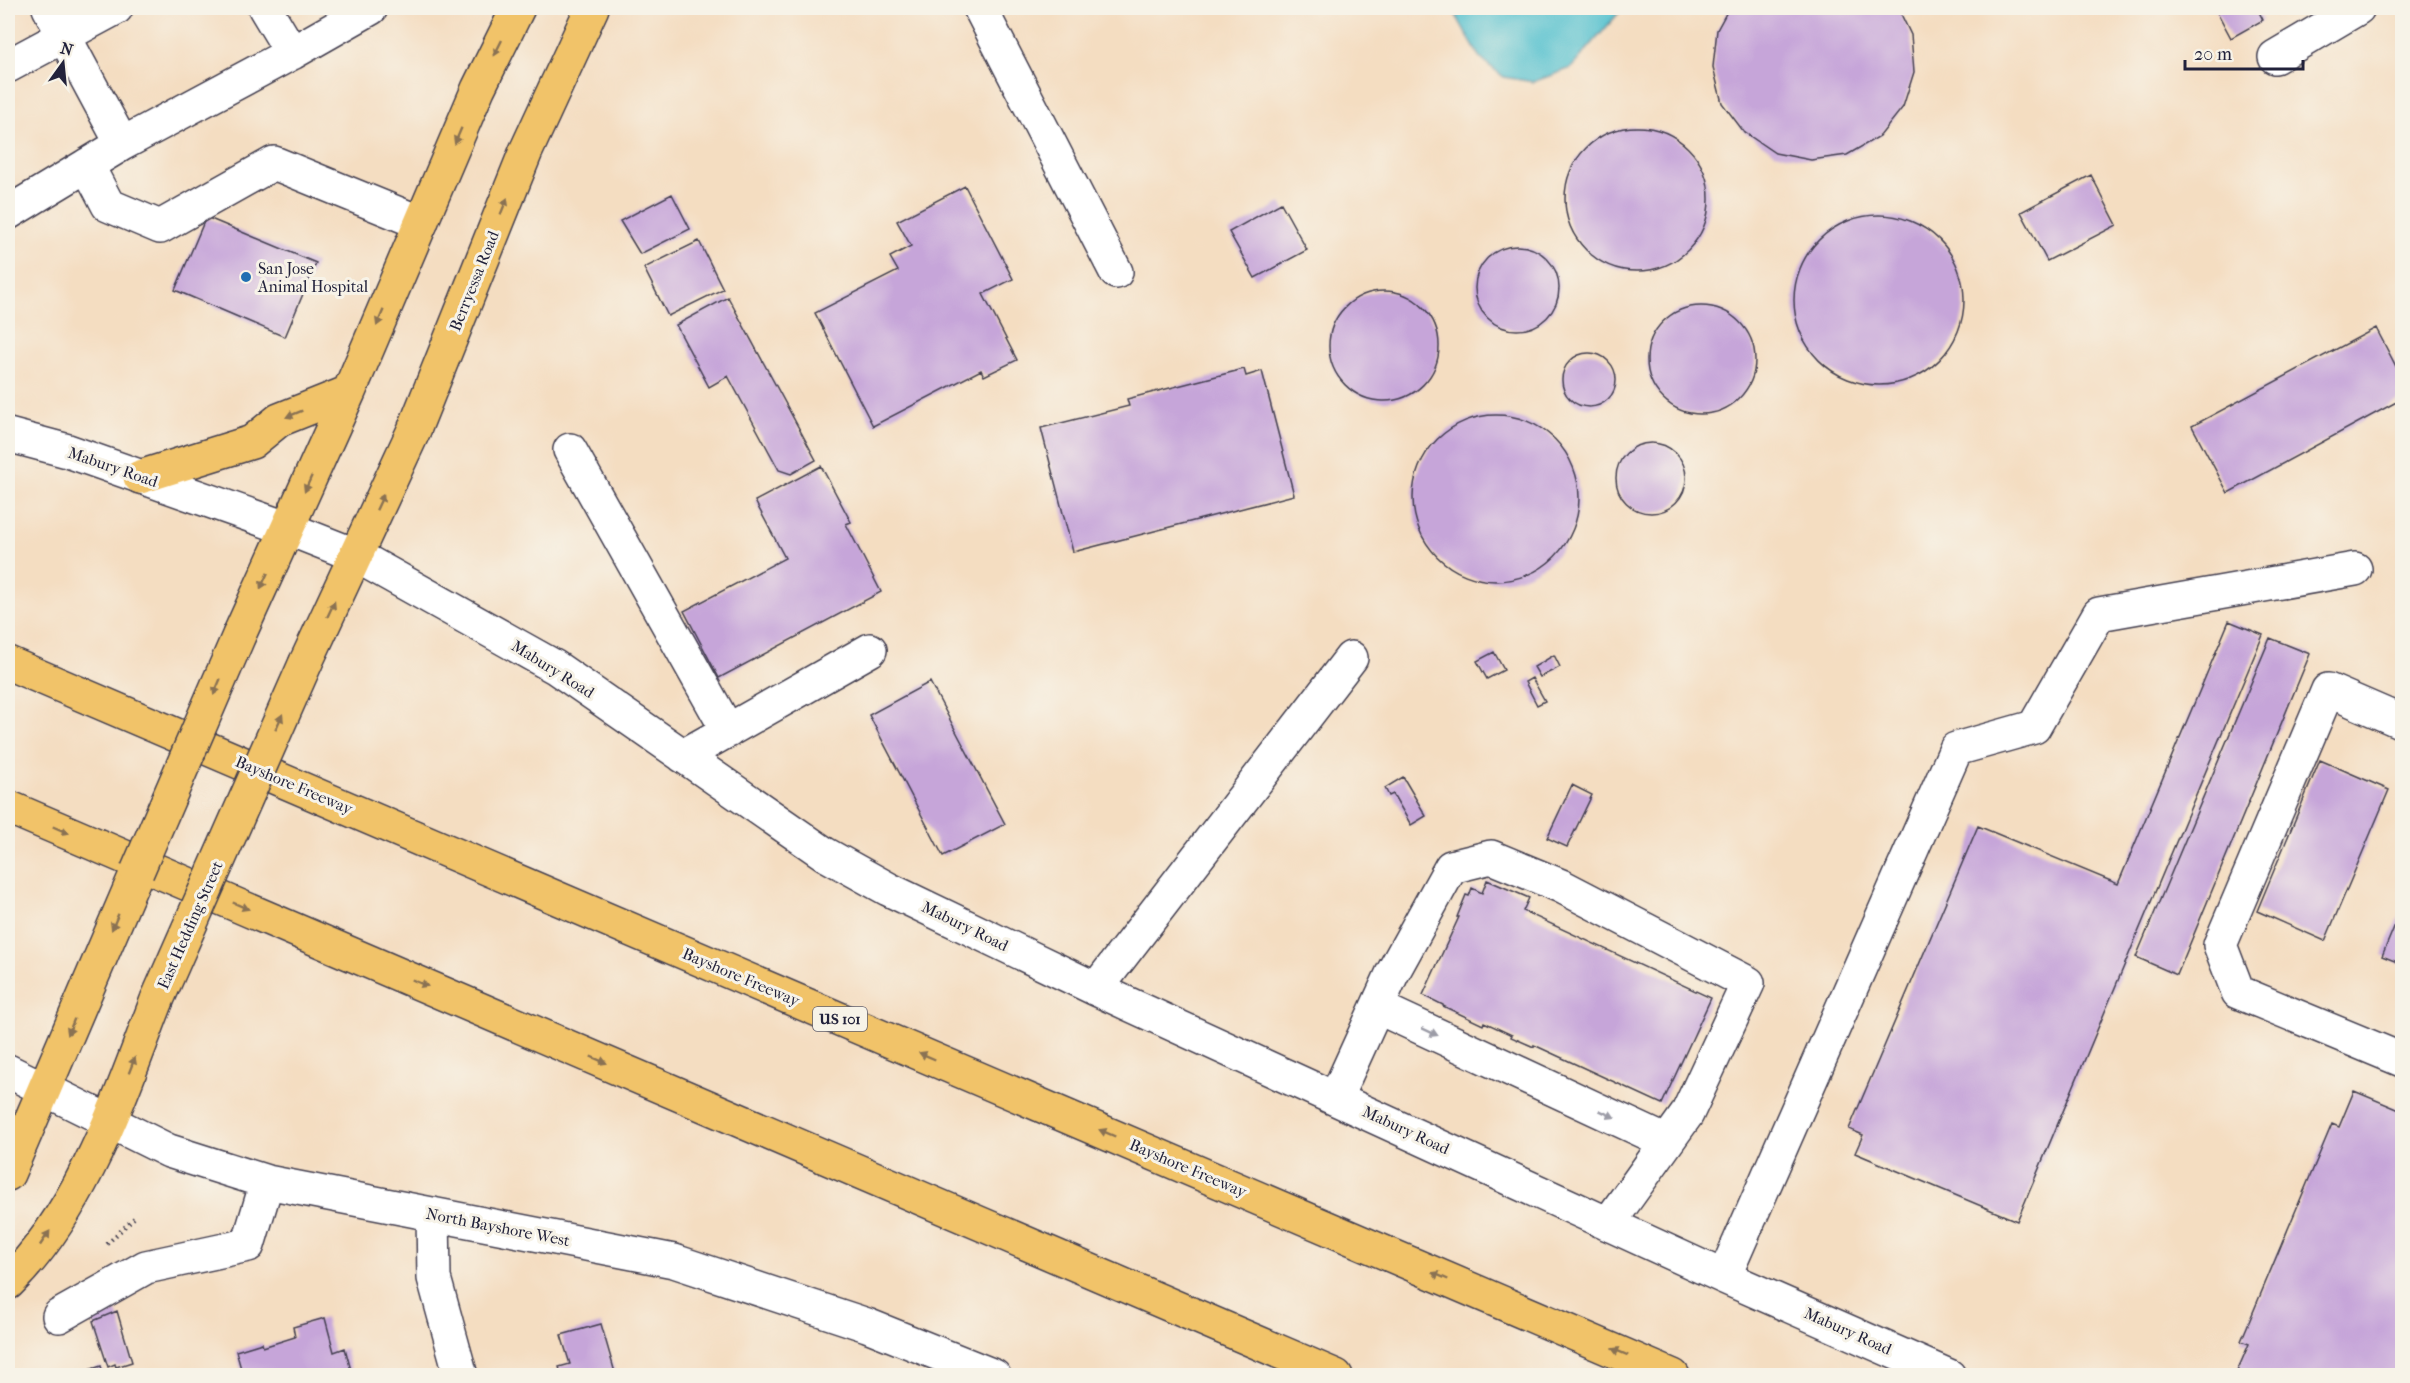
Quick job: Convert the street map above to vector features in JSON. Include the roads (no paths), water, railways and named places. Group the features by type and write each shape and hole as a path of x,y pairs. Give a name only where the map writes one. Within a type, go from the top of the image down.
{"main road":[{"path":"8,1174 240,633 349,393 478,89 518,8"},
{"name":"Berryessa Road","path":"355,555 414,430 526,151 592,8"},
{"path":"140,477 252,442 279,420 349,393"},
{"name":"East Hedding Street","path":"8,1283 40,1246 69,1202 110,1122 157,1000 355,555"},
{"name":"Bayshore Freeway","path":"8,663 1673,1376"},
{"path":"8,807 1336,1376"}],"street":[{"path":"8,66 57,21 116,8"},
{"path":"265,8 292,53"},
{"path":"8,213 122,144 371,8"},
{"path":"980,8 1116,272"},
{"path":"2275,57 2358,8"},
{"path":"57,21 122,144"},
{"path":"87,165 108,205 160,226 274,163 421,223"},
{"name":"Mabury Road","path":"8,435 68,451 289,529 355,555 555,667 825,854 888,889 1096,989 1724,1277 1949,1376"},
{"path":"570,450 728,731"},
{"path":"1724,1277 1956,749 2034,727 2099,614 2355,569"},
{"path":"683,756 870,650"},
{"path":"1096,989 1351,658"},
{"path":"2403,722 2328,690 2220,945 2238,992 2403,1060"},
{"path":"1335,1097 1392,974 1451,867 1491,857 1560,886 1748,983 1687,1114 1608,1224"},
{"path":"1377,1007 1667,1142"},
{"name":"North Bayshore West","path":"8,1071 169,1151 267,1182 674,1261 867,1325 994,1376"},
{"path":"59,1316 147,1267 248,1245 267,1182"},
{"path":"433,1214 434,1278 461,1376"}],"water":[{"path":"1452,8 1623,8 1571,68 1533,82 1504,77 1480,58"}],"place":[{"name":"San Jose Animal Hospital","path":"246,277"}]}
